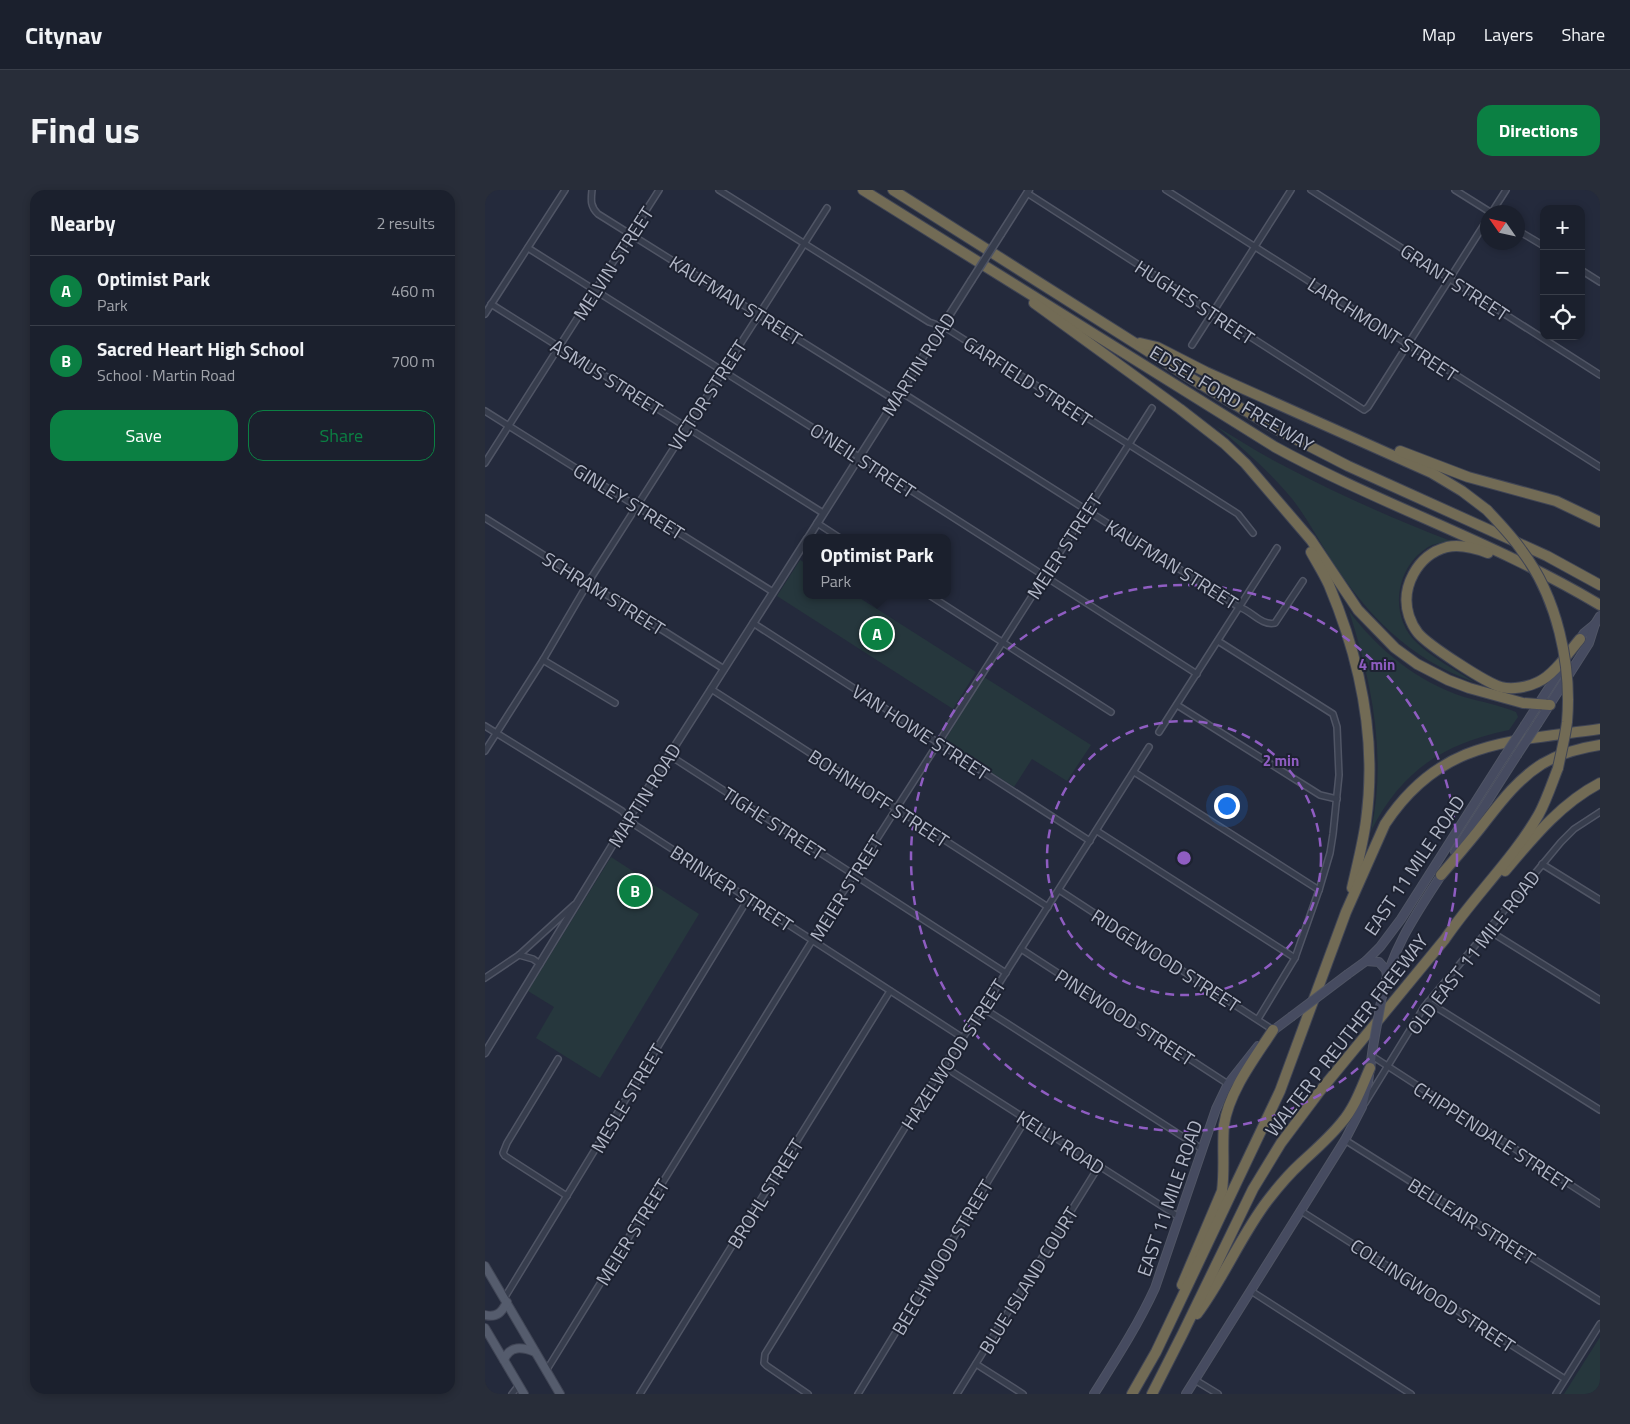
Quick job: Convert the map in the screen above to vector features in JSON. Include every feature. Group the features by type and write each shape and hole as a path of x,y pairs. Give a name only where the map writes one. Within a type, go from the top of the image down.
{"highway":[{"name":"EDSEL FORD FREEWAY","path":"863,190 1283,452 1517,560 1600,605"},
{"name":"EDSEL FORD FREEWAY","path":"893,190 1132,341 1313,450 1547,556 1600,586"},
{"path":"1000,276 1045,313 1180,409 1225,444 1259,477 1311,540 1357,610 1395,648 1417,664 1448,680 1469,688 1523,703 1550,705"},
{"path":"1132,341 1157,347 1206,372 1432,473 1462,491 1487,510 1530,562 1545,592 1558,627 1566,669 1567,724 1558,768 1540,813 1525,837 1459,917 1445,939"},
{"path":"1308,417 1337,426 1468,476 1555,501 1600,522"},
{"path":"1281,504 1307,544 1328,584 1343,622 1362,691 1368,744 1369,796 1363,840 1346,912"},
{"path":"1517,560 1500,558 1470,547 1447,548 1431,555 1417,568 1412,576 1407,593 1409,616 1418,633 1473,672 1494,684 1509,688 1539,682 1552,672 1580,639"},
{"path":"1346,912 1385,824 1408,793 1429,774 1454,759 1484,747 1600,729"},
{"path":"1441,875 1516,784 1533,770 1554,758 1578,749 1600,745"},
{"path":"1445,939 1464,921 1547,824 1570,804 1600,783"},
{"name":"WALTER P REUTHER FREEWAY","path":"1132,1394 1156,1352 1279,1091 1346,912"},
{"name":"WALTER P REUTHER FREEWAY","path":"1152,1394 1253,1189 1281,1143 1320,1091 1445,939"},
{"path":"1171,1320 1186,1272 1222,1191 1224,1180 1224,1128 1231,1100 1273,1030"},
{"path":"1183,1333 1208,1299 1268,1199 1344,1120 1370,1068"}],"main road":[{"name":"EAST 11 MILE ROAD","path":"1186,1394 1345,1140 1362,1107 1382,996 1394,955 1405,932 1589,642 1600,616"},
{"name":"EAST 11 MILE ROAD","path":"1094,1394 1142,1316 1155,1288 1216,1109 1228,1084 1248,1057 1273,1030 1366,961 1380,947 1401,919 1583,633 1595,624"},
{"path":"1366,961 1379,962 1386,970 1387,976"},
{"path":"485,1266 560,1394"},
{"path":"485,1316 499,1314 506,1299"},
{"path":"485,1328 524,1394"},
{"path":"504,1360 509,1352 516,1348 526,1348 535,1352"}],"street":[{"path":"485,314 565,190"},
{"name":"KAUFMAN STREET","path":"592,190 591,202 593,209 895,400"},
{"name":"MELVIN STREET","path":"485,463 659,190"},
{"name":"GARFIELD STREET","path":"719,190 929,322 942,327 1238,514 1253,533"},
{"name":"LARCHMONT STREET","path":"1166,190 1600,468"},
{"path":"1192,344 1291,190"},
{"name":"GRANT STREET","path":"1311,190 1600,375"},
{"path":"1455,190 1480,205"},
{"path":"1496,205 1506,190"},
{"name":"MARTIN ROAD","path":"810,534 1028,192"},
{"name":"HUGHES STREET","path":"1028,192 1364,410 1368,407 1407,345"},
{"name":"VICTOR STREET","path":"496,734 636,506 827,208"},
{"path":"1407,345 1480,231"},
{"path":"1525,235 1540,244"},
{"name":"O'NEIL STREET","path":"528,248 1197,674"},
{"path":"1585,273 1600,282"},
{"name":"ASMUS STREET","path":"491,304 823,513"},
{"name":"KAUFMAN STREET","path":"901,392 1265,623 1275,623 1303,581"},
{"name":"MEIER STREET","path":"546,1371 895,809 1151,408"},
{"name":"GINLEY STREET","path":"485,411 773,592"},
{"name":"SCHRAM STREET","path":"485,518 724,668"},
{"path":"817,523 834,534"},
{"name":"MARTIN ROAD","path":"485,1054 629,818 803,544"},
{"path":"1159,732 1277,548"},
{"path":"935,599 1111,712"},
{"name":"VAN HOWE STREET","path":"753,623 1090,841"},
{"path":"1218,641 1335,717 1339,750 1337,800 1330,853 1319,890 1295,958 1258,1019"},
{"path":"543,660 615,703"},
{"name":"BOHNHOFF STREET","path":"711,689 1048,907"},
{"path":"1177,705 1319,795 1337,800"},
{"name":"BRINKER STREET","path":"485,726 622,810 635,826 963,1038"},
{"path":"485,751 496,734"},
{"name":"HAZELWOOD STREET","path":"808,1394 771,1369 765,1363 765,1354 943,1066 983,1008 1149,747"},
{"name":"TIGHE STREET","path":"669,755 1006,972"},
{"path":"1134,772 1319,890"},
{"name":"OLD EAST 11 MILE ROAD","path":"1362,1107 1428,1002 1542,864 1574,829 1594,814 1600,812"},
{"path":"1097,831 1295,958"},
{"path":"1542,864 1600,900"},
{"name":"RIDGEWOOD STREET","path":"1059,890 1273,1030"},
{"path":"485,978 519,955 580,899"},
{"name":"MESLE STREET","path":"506,1299 749,899"},
{"path":"1488,930 1600,1000"},
{"name":"PINEWOOD STREET","path":"1021,949 1228,1084"},
{"path":"519,955 533,959 541,964"},
{"name":"BROHL STREET","path":"639,1394 890,990"},
{"path":"1428,1002 1600,1110"},
{"path":"983,1008 1202,1149"},
{"name":"CHIPPENDALE STREET","path":"1372,1056 1600,1204"},
{"path":"558,1059 503,1152 510,1159 567,1196"},
{"name":"KELLY ROAD","path":"943,1066 1179,1217"},
{"name":"BEECHWOOD STREET","path":"859,1394 1026,1119"},
{"name":"BELLEAIR STREET","path":"1345,1140 1600,1301"},
{"name":"BLUE ISLAND COURT","path":"957,1394 1099,1166"},
{"name":"COLLINGWOOD STREET","path":"1301,1211 1565,1379"},
{"path":"1251,1291 1411,1394"},
{"path":"1556,1394 1600,1324"},
{"path":"976,1364 1023,1394"},
{"path":"1195,1380 1218,1394"},
{"path":"512,1394 519,1385"}],"shaded area":[{"path":"1216,426 1271,459 1329,489 1451,541 1432,545 1420,553 1410,564 1400,590 1399,604 1402,618 1408,631 1417,643 1437,659 1474,682 1429,661 1391,633 1344,579 1293,500 1256,461"},
{"path":"800,560 803,562 803,599 861,599 976,672 953,709 777,596"},
{"path":"1349,611 1373,639 1400,663 1415,673 1447,691 1497,705 1516,712 1518,717 1509,730 1464,743 1427,763 1396,791 1371,831 1378,775 1375,720 1364,665"},
{"path":"984,677 1091,745 1067,781 1032,759 1014,787 944,742"},
{"path":"611,857 699,914 600,1078 536,1038 554,1007 528,991"},
{"path":"1600,1337 1600,1394 1564,1394"}],"place":[{"name":"Optimist Park","path":"877,634"},
{"name":"Sacred Heart High School","path":"635,891"}]}
